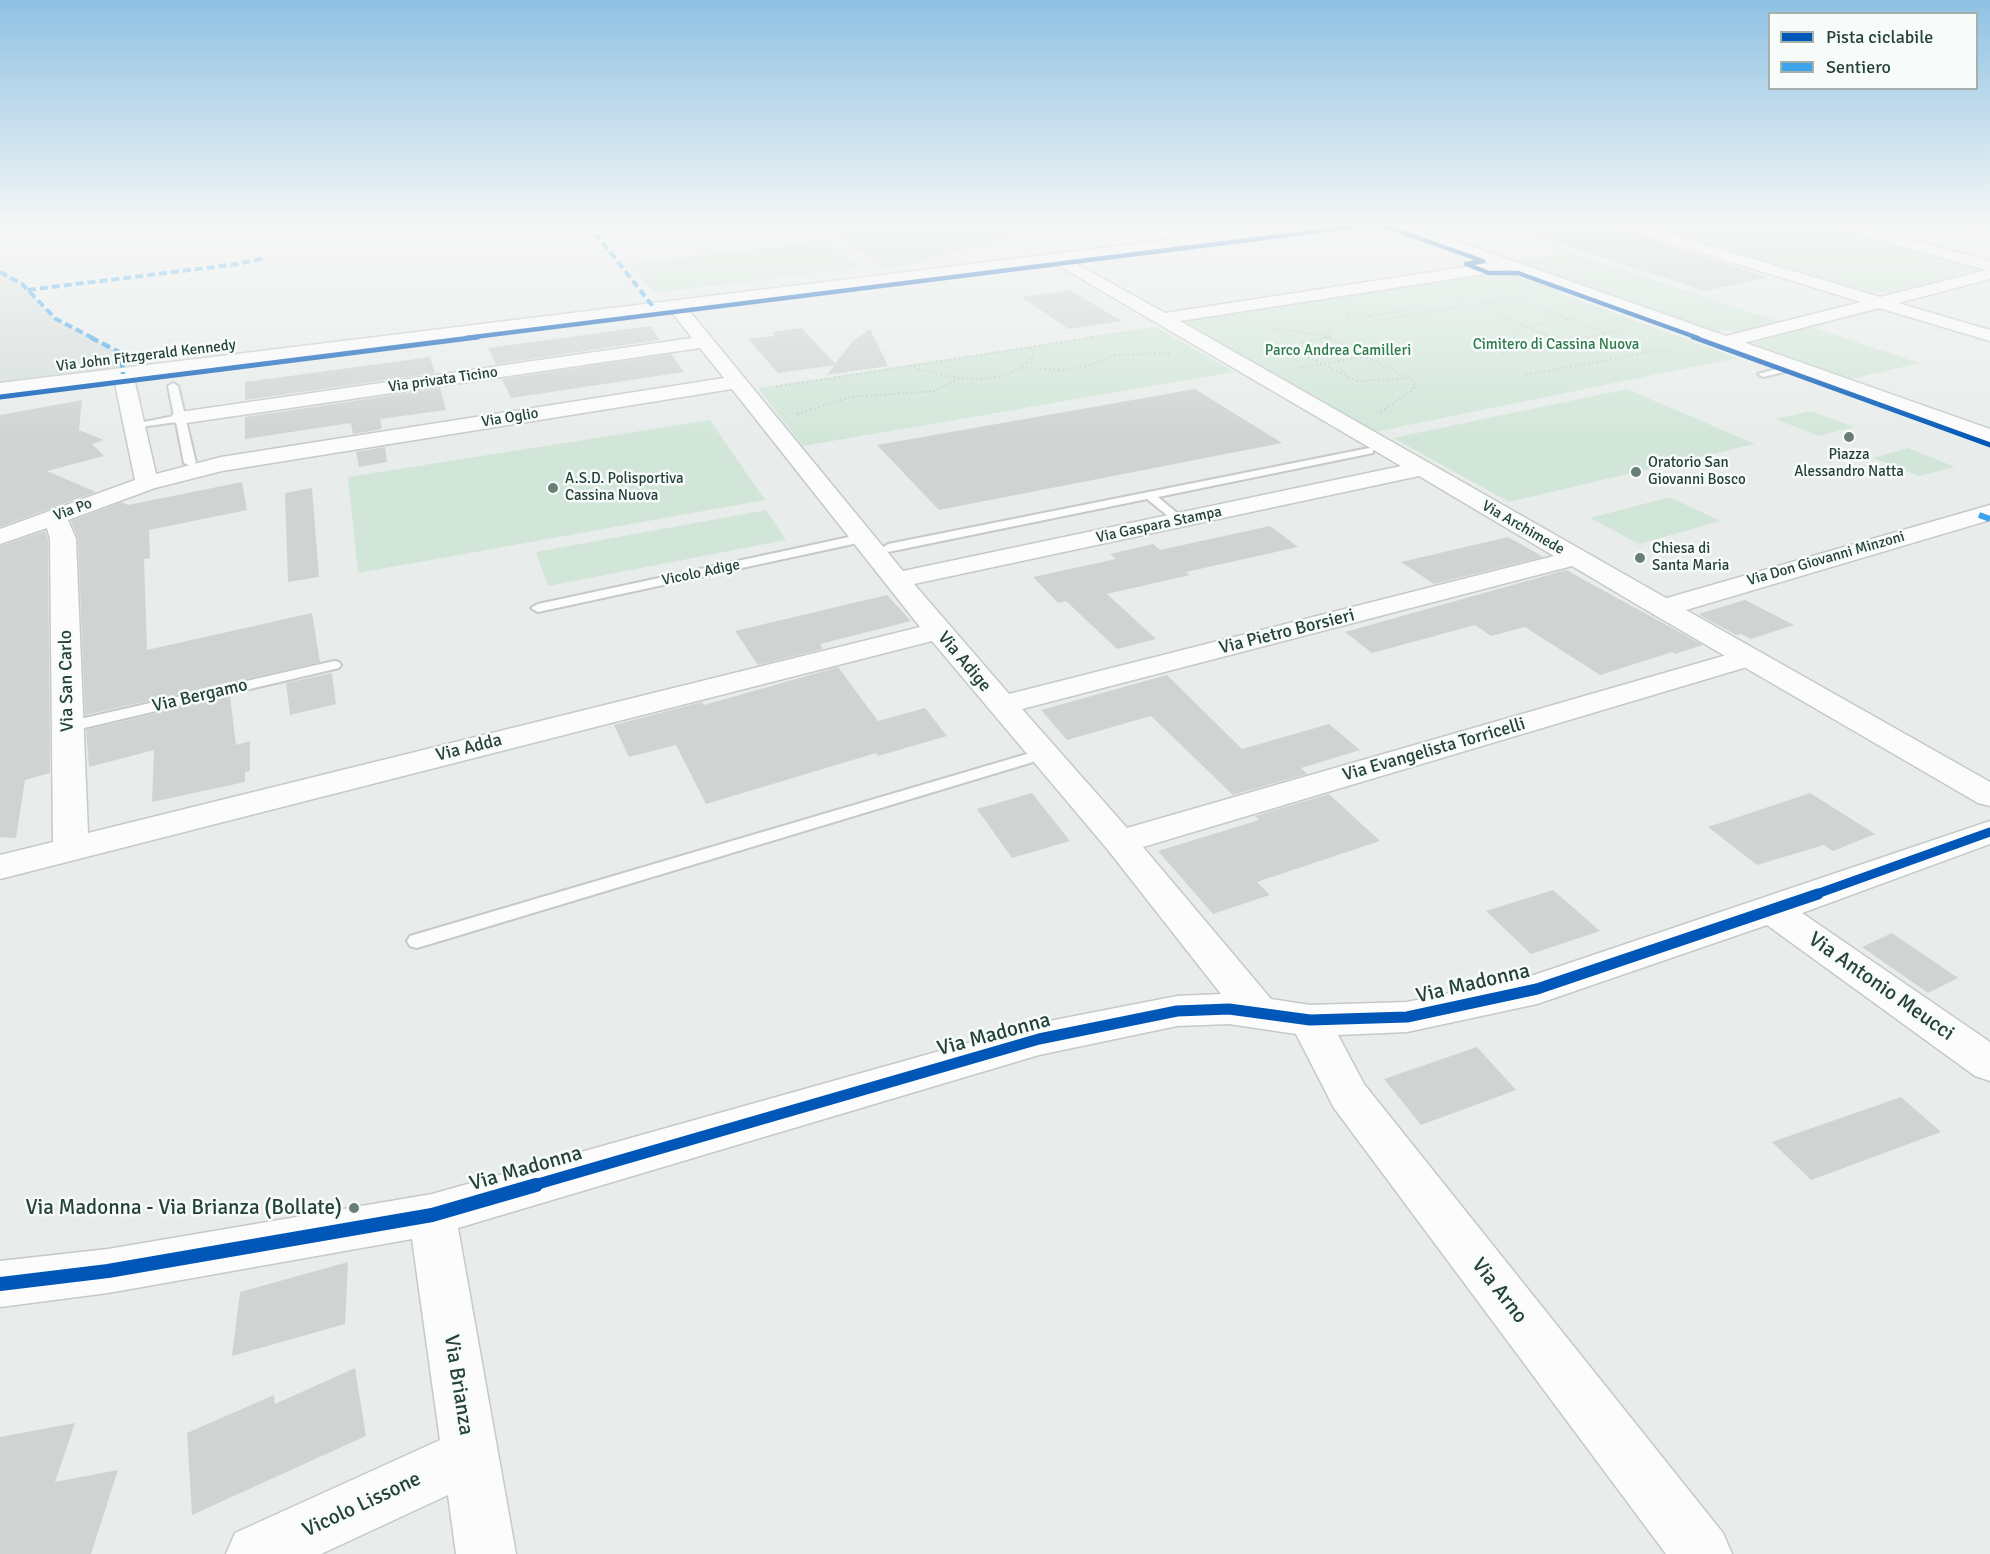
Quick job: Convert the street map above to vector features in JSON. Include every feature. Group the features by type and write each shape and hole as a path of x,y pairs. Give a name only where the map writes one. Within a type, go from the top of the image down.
{"street":[{"name":"Via John Fitzgerald Kennedy","path":"0,389 751,297"},
{"name":"Via Archimede","path":"1123,297 1990,796"},
{"path":"1166,322 1320,297"},
{"path":"1598,297 1990,436"},
{"path":"1861,297 1990,336"},
{"path":"1725,342 1901,297"},
{"name":"Via Adige","path":"676,306 1000,706 1035,757 1120,842 1258,1012"},
{"name":"Via privata Ticino","path":"180,418 705,342"},
{"path":"123,374 147,483"},
{"name":"Via Oglio","path":"147,483 198,469 282,454 741,387"},
{"name":"Via Gaspara Stampa","path":"896,580 1421,469"},
{"name":"Via Po","path":"0,537 147,483"},
{"name":"Via Don Giovanni Minzoni","path":"1663,608 1990,512"},
{"name":"Via San Carlo","path":"55,517 63,538 72,848"},
{"name":"Via Pietro Borsieri","path":"1000,706 1575,558"},
{"name":"Via Adda","path":"0,867 938,631"},
{"name":"Via Evangelista Torricelli","path":"1120,842 1748,658"},
{"name":"Via Madonna","path":"0,1284 108,1271 432,1215 1039,1039 1177,1011 1204,1008 1258,1012 1310,1020 1417,1016 1537,989 1772,910 1990,832"},
{"name":"Via Antonio Meucci","path":"1772,910 1990,1064"},
{"name":"Via Arno","path":"1310,1020 1349,1096 1702,1554"},
{"name":"Via Brianza","path":"432,1215 486,1554"},
{"name":"Vicolo Lissone","path":"256,1554 469,1456"}],"lane":[{"path":"1762,374 1794,367"},
{"path":"173,386 190,463"},
{"path":"134,425 180,418"},
{"path":"888,548 1369,451"},
{"path":"1150,496 1179,520"},
{"name":"Vicolo Adige","path":"538,608 863,538"},
{"name":"Via Bergamo","path":"68,727 333,665"},
{"path":"417,941 1035,757"}],"path":[{"path":"1346,306 1377,320 1525,297"},
{"path":"1367,316 1414,308"},
{"path":"1544,309 1606,334"},
{"path":"1502,317 1563,342"},
{"path":"1515,328 1569,319"},
{"path":"741,387 909,366 1166,322"},
{"path":"1263,328 1302,330 1330,338 1410,378 1415,386 1413,390 1372,420"},
{"path":"1502,353 1623,330"},
{"path":"1330,338 1310,340 1298,348 1301,355 1357,381 1410,378"},
{"path":"1526,375 1680,346"},
{"path":"1022,368 1032,362 1034,354 1030,347"},
{"path":"909,366 923,372 959,378 986,377 1022,368 1065,370 1088,366 1115,355 1177,352 1209,347"},
{"path":"1289,370 1368,356"},
{"path":"767,419 816,410 851,397 902,395 942,389 959,378"}],"shaded area":[{"path":"0,297 34,297 56,319 121,353 123,374 0,389"}],"green space":[{"path":"1347,297 1569,297 1737,358 1374,432 1183,322"},
{"path":"1615,297 1703,297 1780,322 1740,332 1707,330"},
{"path":"1156,327 1234,372 803,446 758,388"},
{"path":"1811,327 1919,363 1847,380 1755,347 1753,343"},
{"path":"1627,389 1755,444 1509,502 1393,438"},
{"path":"1811,411 1854,427 1819,436 1775,419"},
{"name":"A.S.D. Polisportiva Cassina Nuova","path":"710,420 765,500 358,573 348,477"},
{"path":"1908,448 1955,467 1919,476 1873,458"},
{"path":"1670,497 1720,521 1639,544 1590,518"},
{"path":"766,510 786,540 548,586 536,552"}],"building":[{"path":"1021,297 1081,297 1122,321 1069,329"},
{"path":"650,326 660,340 496,364 488,348"},
{"path":"802,328 835,364 853,341 870,329 888,366 827,375 835,365 778,373 748,339 775,336 772,332"},
{"path":"671,354 684,372 511,398 502,379"},
{"path":"430,357 435,373 245,400 245,382"},
{"path":"440,388 446,410 380,419 382,429 353,434 351,423 245,439 245,417"},
{"path":"1195,389 1282,443 939,510 877,445"},
{"path":"82,400 79,430 104,440 92,444 104,456 47,471 96,492 0,527 0,415"},
{"path":"385,447 387,462 359,467 356,452"},
{"path":"242,482 247,510 149,530 150,558 144,559 147,650 312,613 320,662 85,715 78,539 71,521 122,502 128,505"},
{"path":"312,488 319,577 288,582 285,493"},
{"path":"1270,526 1298,547 1186,572 1190,575 1107,594 1156,639 1117,649 1066,601 1058,603 1033,577 1116,559 1110,554 1153,544 1160,550"},
{"path":"45,531 48,539 50,773 25,780 16,838 0,837 0,546"},
{"path":"1508,537 1543,557 1434,584 1401,562"},
{"path":"1566,570 1703,645 1675,654 1672,652 1600,675 1525,627 1491,636 1475,625 1372,653 1345,632"},
{"path":"887,595 911,621 820,644 823,649 758,665 735,631"},
{"path":"1745,600 1794,625 1751,639 1741,634 1736,635 1698,614"},
{"path":"838,667 878,721 925,708 947,736 878,756 876,753 706,804 676,745 629,757 614,725 702,702 704,705"},
{"path":"332,673 336,704 290,715 286,683"},
{"path":"1167,675 1242,749 1329,724 1360,750 1301,768 1307,774 1233,795 1151,716 1067,740 1041,710"},
{"path":"230,696 236,745 250,741 250,771 245,772 245,782 152,802 154,750 89,767 86,730"},
{"path":"1032,793 1070,841 1012,858 977,809"},
{"path":"1810,793 1875,834 1833,851 1824,845 1757,865 1708,827"},
{"path":"1329,794 1380,841 1257,882 1270,895 1213,914 1158,851 1259,820 1255,816"},
{"path":"1553,890 1600,931 1531,954 1486,911"},
{"path":"1892,933 1958,978 1928,993 1862,947"},
{"path":"1477,1047 1516,1090 1421,1125 1384,1079"},
{"path":"1901,1097 1941,1132 1811,1180 1772,1142"},
{"path":"348,1262 345,1324 232,1356 240,1292"},
{"path":"355,1368 366,1436 192,1515 187,1433 274,1395 275,1404"},
{"path":"75,1423 55,1482 118,1470 91,1554 0,1554 0,1437"}],"marked path":[{"path":"34,297 56,319 121,353 123,374"},
{"path":"645,297 655,309"},
{"path":"1979,515 1990,519"}],"cycle path":[{"path":"0,397 799,297"},
{"path":"1583,297 1990,445"},
{"path":"0,1284 108,1271 432,1215 1039,1039 1177,1011 1229,1009 1310,1020 1407,1017 1537,989 1772,910 1990,832"}],"place":[{"name":"Piazza Alessandro Natta","path":"1849,437"},
{"name":"Oratorio San Giovanni Bosco","path":"1636,472"},
{"name":"A.S.D. Polisportiva Cassina Nuova","path":"553,488"},
{"name":"Chiesa di Santa Maria","path":"1640,558"},
{"name":"Via Madonna - Via Brianza (Bollate)","path":"354,1208"}],"park label":[{"name":"Cimitero di Cassina Nuova","path":"1556,345"},
{"name":"Parco Andrea Camilleri","path":"1338,351"}]}
